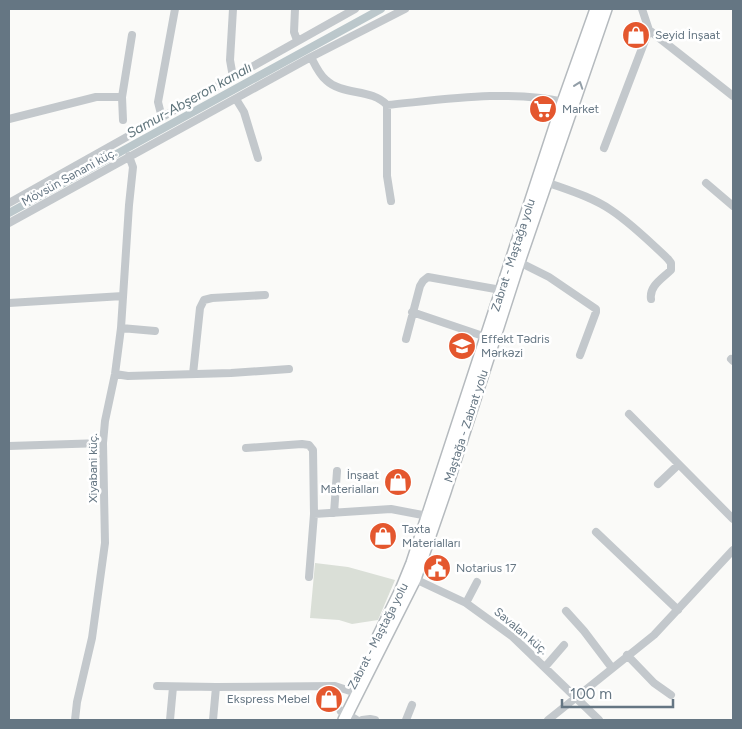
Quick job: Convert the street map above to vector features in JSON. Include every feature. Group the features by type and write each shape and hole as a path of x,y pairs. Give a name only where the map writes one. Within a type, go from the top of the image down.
{"main road":[{"name":"Zabrat - Maştağa yolu","path":"345,717 350,691 408,577 563,102 596,9"},
{"name":"Maştağa - Zabrat yolu","path":"345,717 415,579 519,262 606,9"}],"street":[{"path":"162,118 158,102 175,9"},
{"path":"233,9 230,60 233,77"},
{"path":"295,9 294,32 297,40"},
{"path":"9,203 355,9"},
{"name":"Mövsün Sənani küç.","path":"9,223 311,57 405,9"},
{"path":"642,9 649,30 733,96"},
{"path":"604,148 649,30"},
{"path":"123,120 122,97 132,34"},
{"path":"311,57 327,82 337,87 373,95 387,105 387,176 391,201"},
{"path":"387,105 498,96 542,98 563,102"},
{"path":"9,118 96,98 122,97"},
{"path":"236,99 244,112 258,158"},
{"name":"Xiyabani küç.","path":"75,720 77,702 92,638 104,543 103,443 121,328 133,167 130,156"},
{"path":"546,182 596,201 611,210 642,234 668,259 671,263 671,270 652,288 650,293 651,299"},
{"path":"706,183 733,206"},
{"path":"519,262 549,277 596,309 580,355"},
{"path":"406,339 420,286 422,281 428,277 501,290"},
{"path":"193,374 200,308 204,300 265,295"},
{"path":"9,303 123,296"},
{"path":"412,312 486,337"},
{"path":"121,328 155,331"},
{"path":"115,374 128,376 232,373 289,369"},
{"path":"629,414 733,519"},
{"path":"9,446 103,443"},
{"path":"246,448 302,444 309,445 313,450 314,514 309,577"},
{"path":"658,484 678,465"},
{"path":"334,513 337,471"},
{"path":"314,514 391,509 428,516"},
{"path":"596,532 678,610"},
{"path":"548,720 654,635 733,550"},
{"name":"Savalan küç.","path":"415,579 466,603 513,637 599,720"},
{"path":"466,603 477,582"},
{"path":"566,611 612,668"},
{"path":"545,667 564,645"},
{"path":"627,655 654,683 671,695"},
{"path":"157,686 335,686 350,691"},
{"path":"170,720 173,687"},
{"path":"213,720 216,687"},
{"path":"406,720 412,705"},
{"path":"362,720 375,720"}],"shaded area":[{"path":"315,563 348,567 395,580 378,620 352,624 339,620 310,618"}],"waterway":[{"name":"Samur-Abşeron kanalı","path":"9,213 381,9"}],"place":[{"name":"Seyid İnşaat","path":"636,35"},
{"name":"Market","path":"543,109"},
{"name":"Effekt Tədris Mərkəzi","path":"462,346"},
{"name":"İnşaat Materialları","path":"398,482"},
{"name":"Taxta Materialları","path":"383,536"},
{"name":"Notarius 17","path":"437,568"},
{"name":"Ekspress Mebel","path":"329,699"}]}
